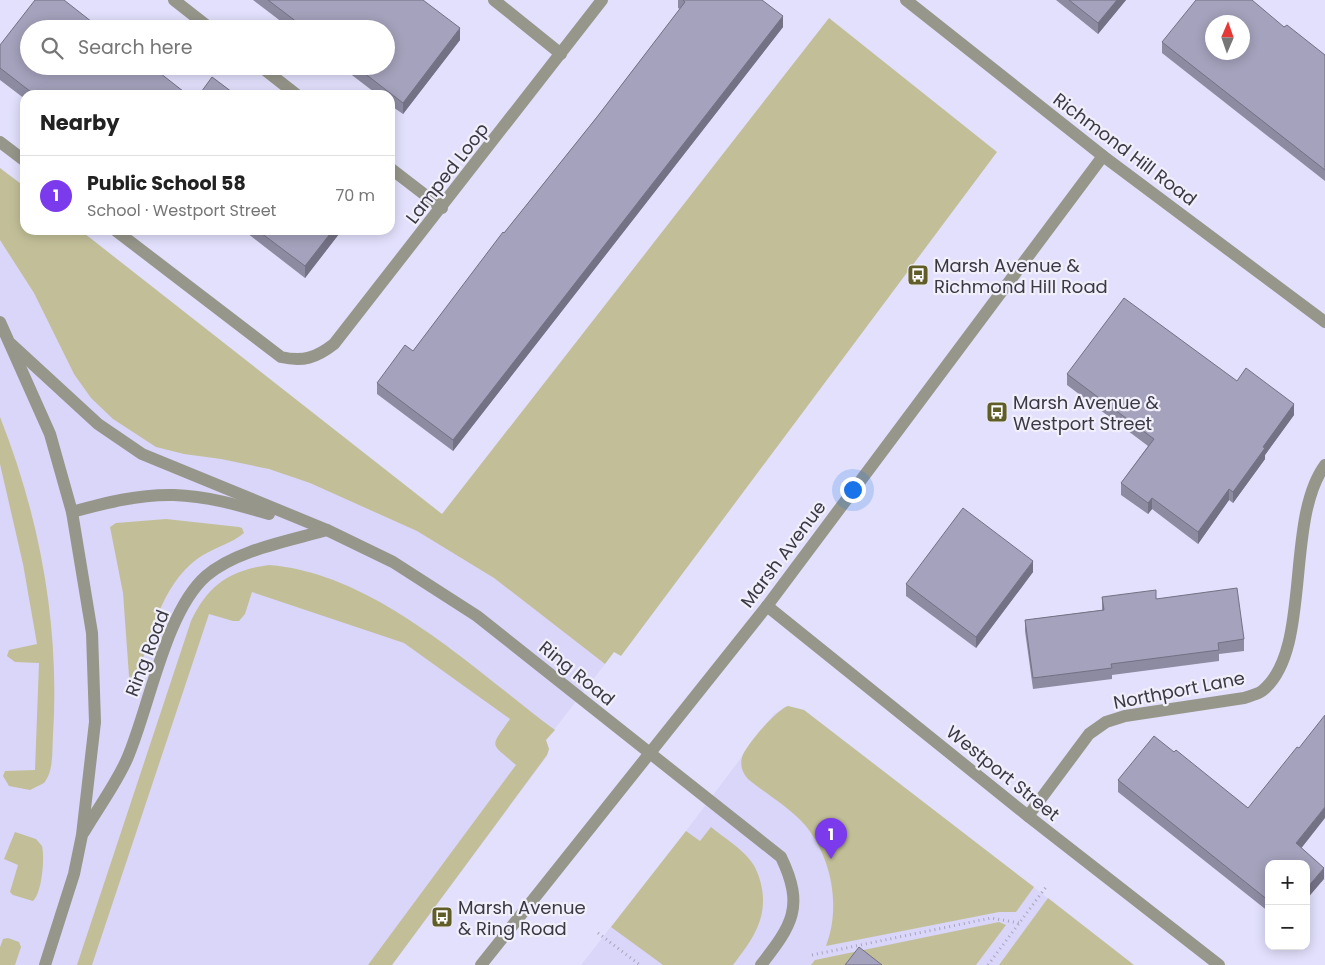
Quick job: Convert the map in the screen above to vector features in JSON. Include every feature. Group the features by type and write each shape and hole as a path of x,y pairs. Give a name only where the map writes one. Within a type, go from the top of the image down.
{"street":[{"path":"174,0 200,20"},
{"path":"494,0 561,54"},
{"name":"Lamped Loop","path":"122,235 281,357 305,360 321,354 334,344 442,208 602,0"},
{"name":"Richmond Hill Road","path":"906,0 1103,156 1325,322"},
{"path":"271,75 291,90"},
{"path":"0,142 20,157"},
{"name":"Marsh Avenue","path":"481,965 767,606 1103,156"},
{"path":"395,172 442,208"},
{"name":"Ring Road","path":"0,322 50,434 72,512 92,634 95,722 82,835 74,874 44,965"},
{"name":"Ring Road","path":"11,344 98,424 142,454 326,530 392,562 477,616 781,857 789,875 792,914 787,932 761,965"},
{"name":"Northport Lane","path":"1028,816 1089,734 1106,722 1125,716 1244,698 1262,691 1278,672 1288,647 1307,508 1316,477 1325,465"},
{"name":"Ring Road","path":"72,512 120,499 174,495 223,501 326,530"},
{"name":"Ring Road","path":"82,835 127,760 173,628 186,602 206,576 227,561 326,530"},
{"name":"Westport Street","path":"767,606 1028,816 1219,965"}],"path":[{"path":"988,965 1046,887"},
{"path":"812,954 991,918 1019,923"},
{"path":"598,933 640,965"}],"shaded area":[{"path":"829,18 997,152 621,656 614,652 605,664 494,578 417,531 310,483 269,469 221,459 184,454 156,447 113,419 91,398 74,374 34,293 0,240 0,168 20,183 20,235 86,235 442,514"},
{"path":"0,202 20,224 20,235 32,235 494,578 605,664 546,740 549,749 547,756 392,965 0,965"},
{"path":"0,417 14,455 36,533 50,613 54,694 51,766 44,783 30,790 9,786 3,776 5,771 35,770 39,663 15,662 7,656 9,650 37,644 23,564 0,464"},
{"path":"166,519 239,527 242,528 244,533 234,540 208,552 184,570 165,598 152,629 137,677 131,680 129,676 123,593 110,527 116,523"},
{"path":"269,565 308,572 347,586 384,605 421,628 555,730 546,740 549,749 547,755 392,965 368,965 516,765 495,745 498,736 510,719 404,643 252,592 245,614 239,621 209,614 92,965 77,965 191,621 205,598 222,581 243,571"},
{"path":"788,706 804,710 1134,965 581,965 686,831 774,714"},
{"path":"788,706 804,710 1034,887 1016,912 999,912 826,946 831,931 833,899 831,883 822,852 799,818 748,779 741,766 742,757 755,737 776,714"},
{"path":"711,827 742,851 754,866 763,896 761,918 747,947 733,965 663,965 611,927 686,831 700,841"},
{"path":"15,832 36,839 42,846 42,875 39,891 33,901 13,895 10,892 18,865 4,859"},
{"path":"1048,898 1134,965 999,965"},
{"path":"999,922 1006,925 976,965 811,965 815,960"},
{"path":"8,938 19,942 21,947 15,965 0,965 0,947 3,939"}],"building":[{"path":"35,0 64,0 90,20 20,20 20,75 162,75 182,90 29,90 0,68 0,45"},
{"path":"268,0 423,0 460,28 403,103 395,97 395,90 386,90 367,75 395,75 395,20 294,20"},
{"path":"683,0 762,0 783,16 453,440 377,383 405,345 413,351 503,232 597,117 685,2"},
{"path":"1069,0 1117,0 1098,23"},
{"path":"1196,0 1252,0 1284,27 1287,25 1325,55 1325,170 1162,42"},
{"path":"212,77 229,90 203,90"},
{"path":"264,235 329,235 305,266"},
{"path":"1124,298 1237,381 1246,368 1294,404 1233,492 1229,489 1198,532 1152,498 1148,503 1121,483 1154,439 1067,374"},
{"path":"963,508 1033,561 976,637 906,584"},
{"path":"1237,588 1244,639 1218,643 1219,650 1111,664 1112,668 1033,678 1025,620 1104,610 1102,597 1156,590 1156,599"},
{"path":"1325,715 1325,807 1296,843 1324,868 1310,884 1310,860 1265,860 1265,898 1118,780 1154,736 1174,752 1176,750 1248,808 1297,747 1299,748"},
{"path":"859,947 882,965 845,965"}],"place":[{"name":"Marsh Avenue & Richmond Hill Road","path":"918,275"},
{"name":"Marsh Avenue & Westport Street","path":"997,412"},
{"name":"Public School 58","path":"831,859"},
{"name":"Marsh Avenue & Ring Road","path":"442,917"}]}
